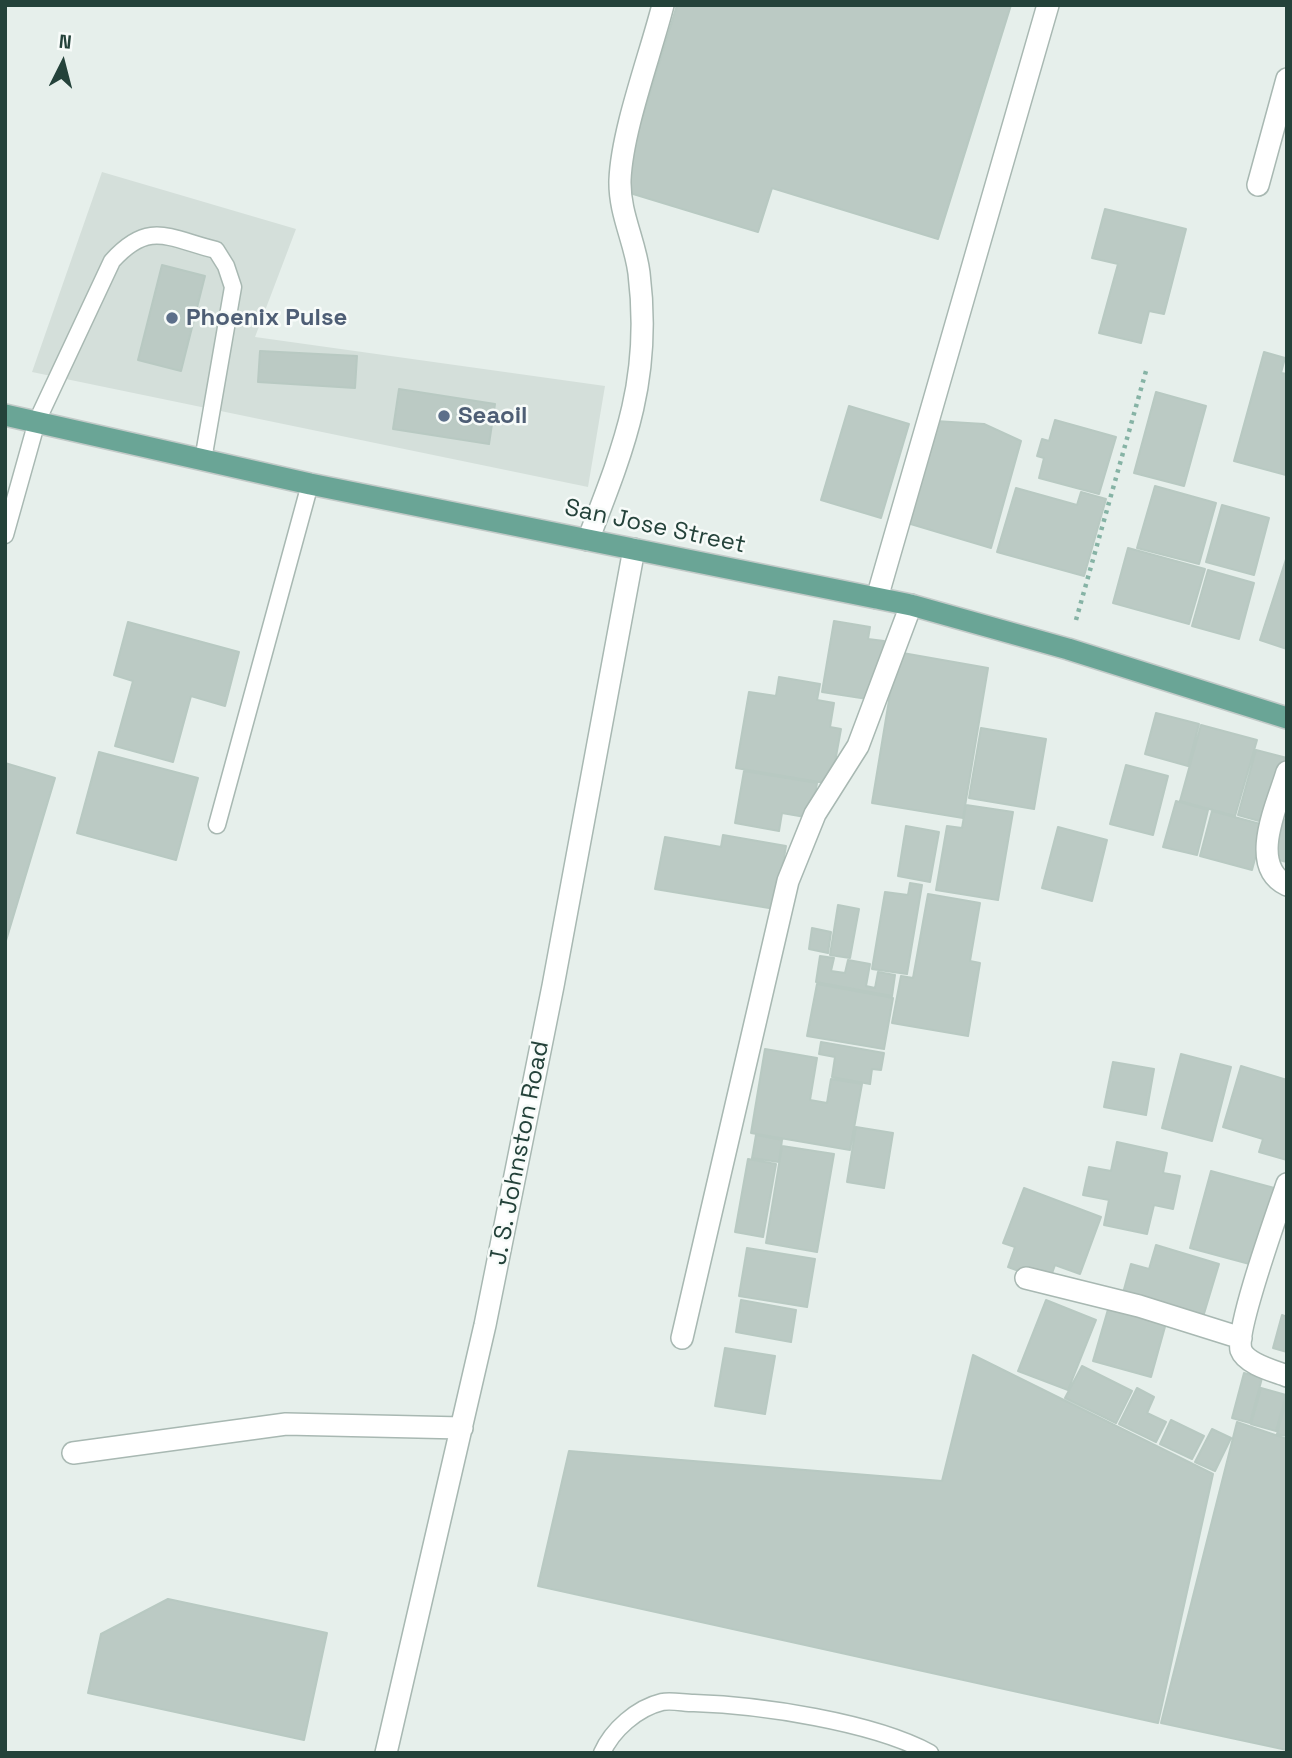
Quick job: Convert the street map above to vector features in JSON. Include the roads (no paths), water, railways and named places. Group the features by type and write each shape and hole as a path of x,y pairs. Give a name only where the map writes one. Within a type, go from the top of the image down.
{"main road":[{"name":"San Jose Street","path":"5,415 310,484 911,605 1068,649 1287,718"}],"street":[{"path":"588,540 624,449 638,398 644,334 639,270 622,211 620,181 622,154 663,5"},
{"path":"877,598 1048,5"},
{"path":"1258,185 1287,79"},
{"name":"J. S. Johnston Road","path":"386,1753 462,1428 553,986 634,549"},
{"path":"682,1338 788,881 815,814 858,746 911,605"},
{"path":"1287,772 1269,835 1266,861 1277,880 1287,885"},
{"path":"1287,1184 1241,1338 1241,1349 1245,1357 1287,1376"},
{"path":"1026,1278 1139,1306 1241,1338"},
{"path":"73,1453 286,1424 462,1428"}],"lane":[{"path":"5,535 37,421 112,261 128,243 150,233 216,250 226,266 233,287 203,460"},
{"path":"217,825 310,484"},
{"path":"602,1753 607,1741 634,1714 663,1702 728,1704 807,1716 911,1742 930,1753"}],"place":[{"name":"Phoenix Pulse","path":"172,318"},
{"name":"Seaoil","path":"444,416"}]}
